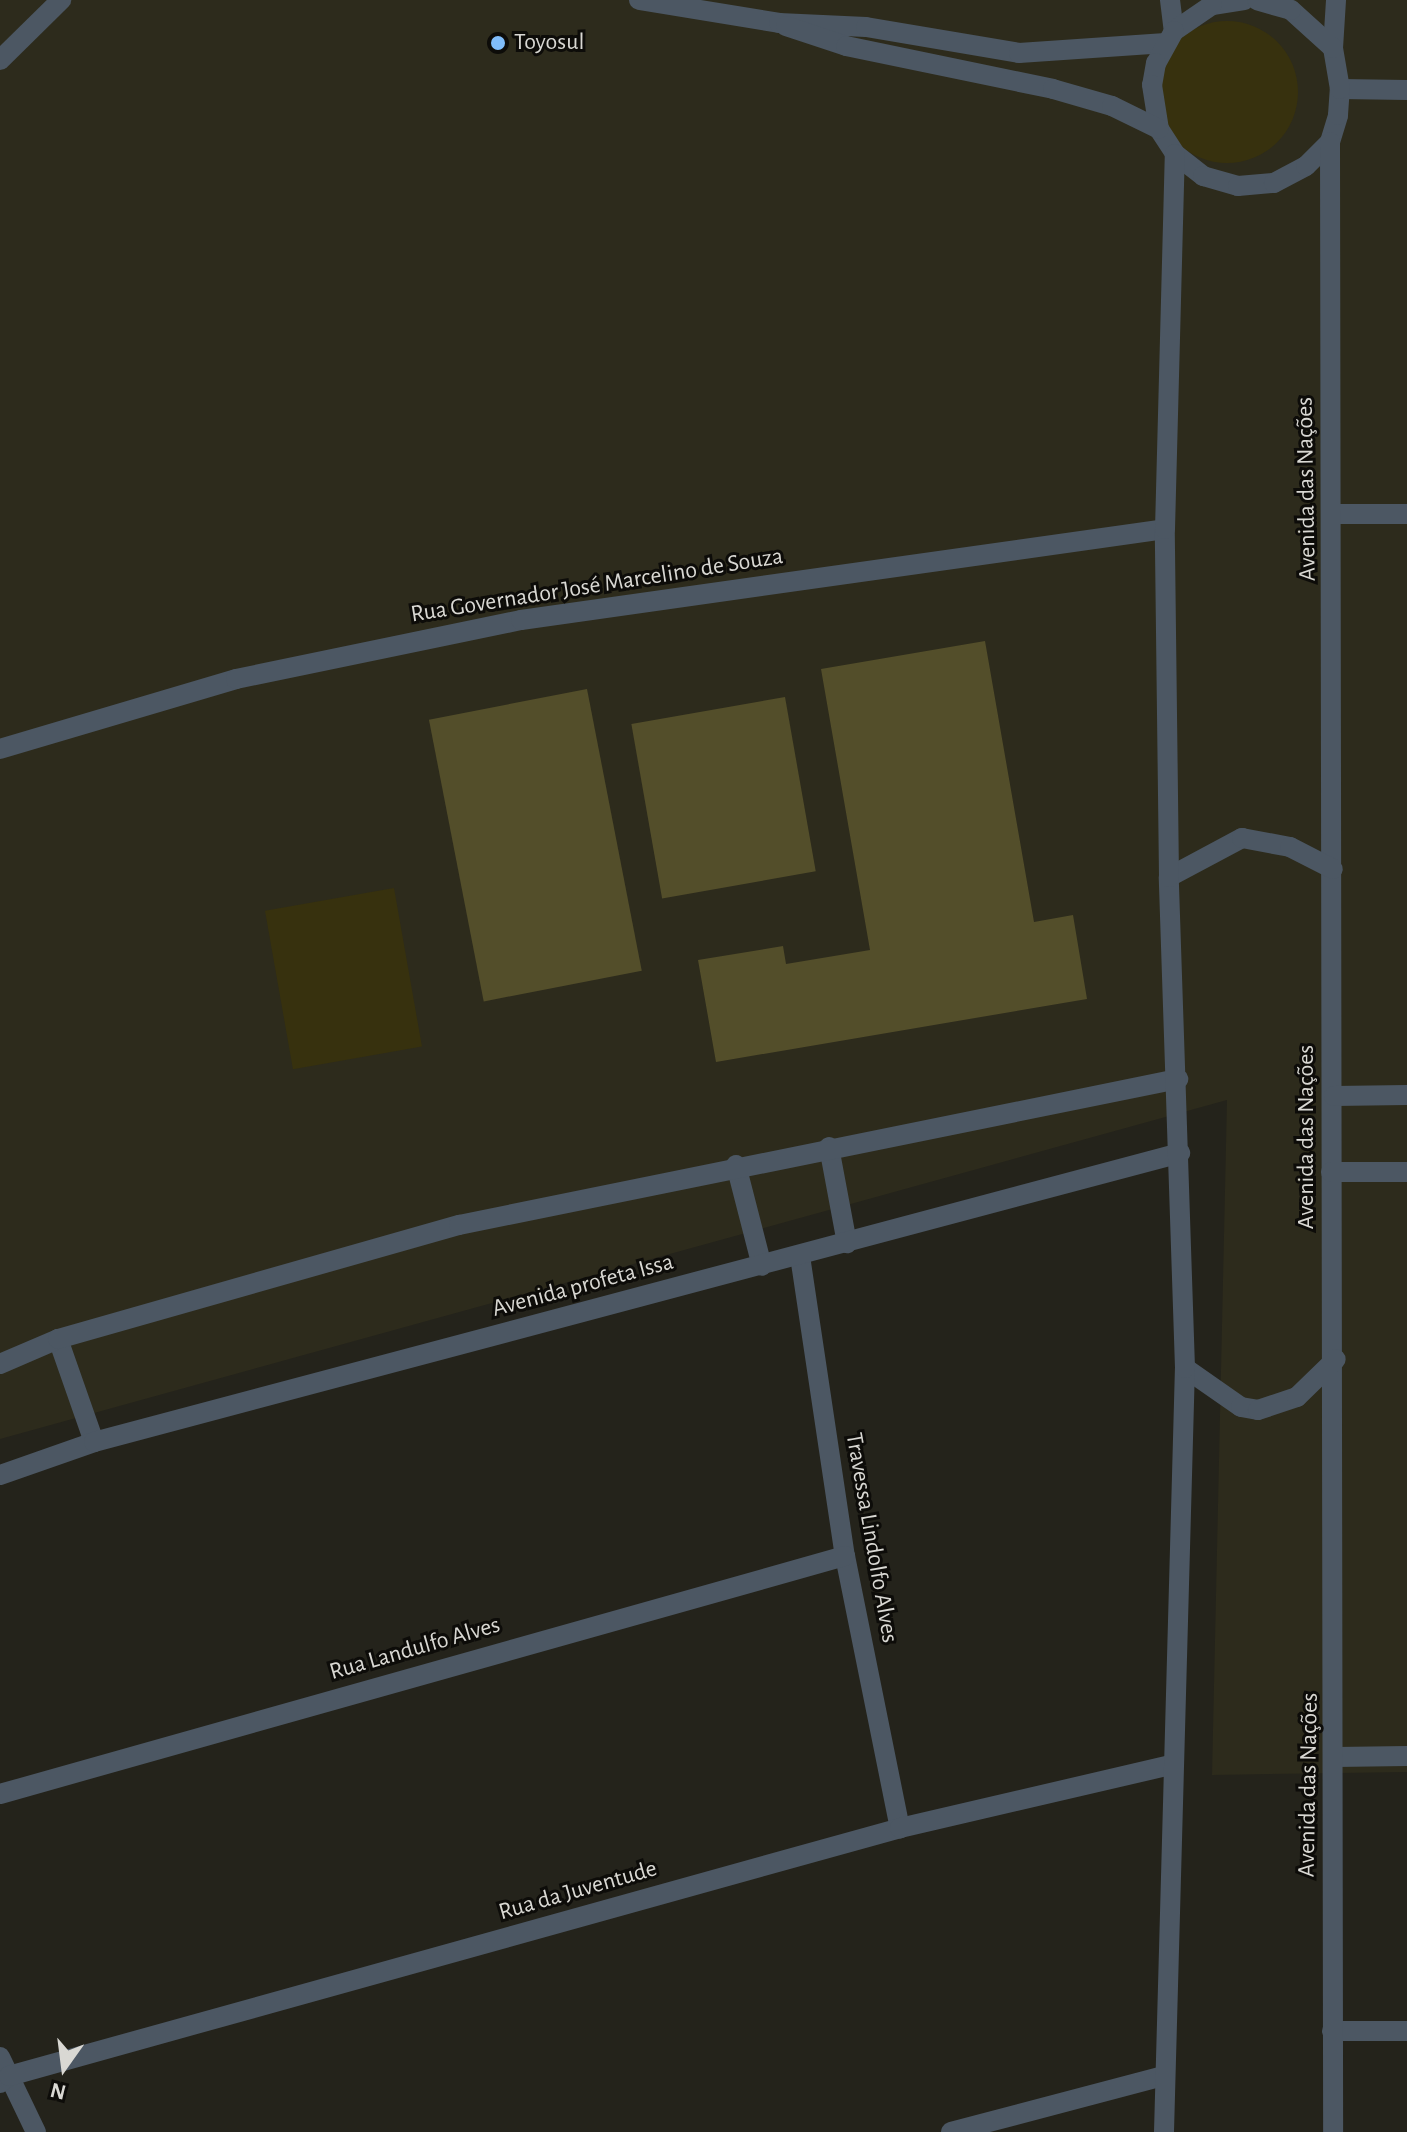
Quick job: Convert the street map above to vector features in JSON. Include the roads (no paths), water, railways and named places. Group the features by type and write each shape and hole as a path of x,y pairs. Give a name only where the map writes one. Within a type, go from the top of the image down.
{"street":[{"path":"0,60 61,0"},
{"path":"639,0 779,23 846,46 1053,89 1112,106 1159,129"},
{"path":"1170,0 1170,37 1152,85 1159,129 1175,154 1203,176 1238,186 1274,183 1306,166 1330,142"},
{"path":"779,23 829,22 1019,53 1170,37 1212,5 1244,0"},
{"path":"1257,0 1291,10 1333,48"},
{"path":"1336,0 1333,48 1340,89 1407,90"},
{"name":"Avenida das Nações","path":"1333,2132 1336,1359 1331,1172 1334,1096 1335,514 1330,142 1340,89"},
{"path":"1164,2132 1163,2076 1185,1368 1178,1079 1169,877 1165,529 1175,154"},
{"path":"1335,514 1407,514"},
{"name":"Rua Governador José Marcelino de Souza","path":"0,749 236,679 521,620 1165,529"},
{"path":"1169,877 1242,838 1290,847 1333,869"},
{"path":"0,1364 58,1339 459,1225 736,1165 1178,1079"},
{"path":"1334,1096 1407,1095"},
{"path":"829,1147 847,1243"},
{"name":"Avenida profeta Issa","path":"0,1475 94,1442 1180,1153"},
{"path":"736,1165 762,1266"},
{"path":"1331,1172 1407,1172"},
{"name":"Travessa Lindolfo Alves","path":"800,1256 845,1556 900,1828"},
{"path":"58,1339 94,1442"},
{"path":"1185,1368 1233,1403 1258,1410 1297,1397 1336,1359"},
{"name":"Rua Landulfo Alves","path":"0,1794 845,1556"},
{"path":"1336,1757 1407,1756"},
{"name":"Rua da Juventude","path":"3,2072 900,1828 1174,1764"},
{"path":"1332,2031 1407,2031"},
{"path":"3,2072 36,2132"},
{"path":"951,2132 1163,2076"}],"place":[{"name":"Toyosul","path":"498,43"}]}
